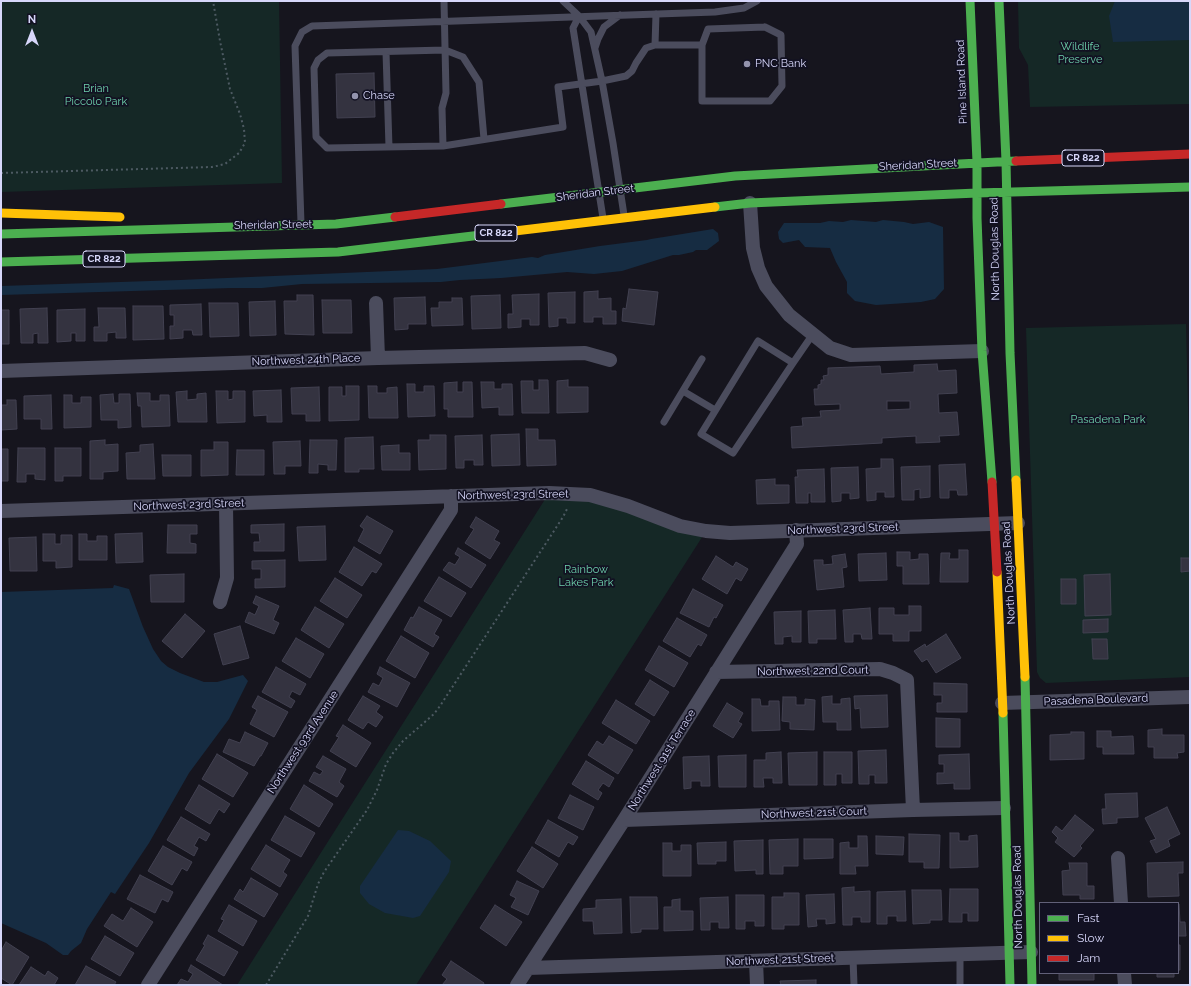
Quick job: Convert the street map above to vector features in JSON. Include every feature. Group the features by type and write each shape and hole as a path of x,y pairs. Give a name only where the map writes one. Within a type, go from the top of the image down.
{"main road":[{"name":"Pine Island Road","path":"970,1 977,162"},
{"path":"999,1 1006,161"},
{"name":"Sheridan Street","path":"1,234 336,224 735,176 977,162 1190,154"},
{"name":"North Douglas Road","path":"1006,161 1010,353 1026,703 1032,985"},
{"name":"North Douglas Road","path":"977,162 982,351 995,524 1010,985"},
{"name":"CR 822","path":"1,262 338,252 750,203 977,193 1190,187"},
{"path":"1,213 114,216 129,218"},
{"path":"152,221 206,227"}],"street":[{"path":"750,203 754,248 758,268 766,286 788,315 830,348 851,355 982,351"},
{"path":"376,303 378,358"},
{"name":"Northwest 24th Place","path":"1,371 378,358 585,353 610,360"},
{"name":"Northwest 23rd Street","path":"1,511 574,493 590,495 628,506 680,526 706,531 730,533 1018,523"},
{"name":"Northwest 93rd Avenue","path":"148,985 451,510 451,496"},
{"path":"220,602 227,578 226,504"},
{"name":"Northwest 91st Terrace","path":"517,985 624,820 797,544 796,530"},
{"name":"Northwest 22nd Court","path":"716,672 880,669 893,673 907,680 913,810"},
{"name":"Pasadena Boulevard","path":"1002,703 1190,697"},
{"name":"Northwest 21st Court","path":"624,820 1004,808"},
{"path":"1118,858 1121,902"},
{"name":"Northwest 21st Street","path":"528,968 756,962 1031,952"},
{"path":"756,962 757,985"},
{"path":"1124,974 1125,985"}],"lane":[{"path":"444,1 446,93 442,108 444,146"},
{"path":"563,1 579,16 591,32 602,81 624,218"},
{"path":"301,225 295,46 302,32 312,26 715,12 744,8 757,1"},
{"path":"655,45 656,14"},
{"path":"595,50 598,39 604,27 620,15"},
{"path":"579,16 573,28 604,220"},
{"path":"765,28 781,35 782,86 770,101 702,101 702,45 708,29 765,28"},
{"path":"484,139 479,82 463,57 445,50 327,53 318,60 314,68 316,137 327,148 444,146 563,127 558,88 626,76 632,71 646,48 655,45 702,45"},
{"path":"386,52 389,147"},
{"path":"793,363 758,341 700,434 733,453 793,363 812,334"},
{"path":"664,422 702,359"},
{"path":"683,391 715,410"},
{"path":"960,954 960,985"},
{"path":"853,958 854,985"}],"path":[{"path":"1,173 212,167 225,164 239,153 245,143 244,129 230,89 213,1"},
{"path":"266,985 308,916 318,884 324,872 367,810 377,790 386,764 403,741 434,714 440,706 563,517 574,493"}],"green space":[{"name":"Brian Piccolo Park","path":"1,1 279,1 282,183 1,192"},
{"name":"Wildlife Preserve","path":"1018,1 1190,1 1190,104 1030,107 1028,65 1019,48"},
{"name":"Pasadena Park","path":"1186,324 1190,490 1190,677 1046,683 1040,678 1037,672 1026,328"},
{"name":"Rainbow Lakes Park","path":"549,493 574,493 706,531 416,985 237,985"}],"water":[{"path":"1115,1 1190,1 1190,40 1113,42 1109,16"},
{"path":"851,220 876,222 883,220 913,224 929,222 943,227 944,289 935,299 921,302 876,305 855,301 847,293 847,282 830,248 805,247 799,240 783,243 779,239 778,232 784,223 820,223 829,221 843,222"},
{"path":"713,229 718,233 719,241 707,250 696,250 693,252 673,255 622,271 594,274 567,272 441,282 302,284 262,288 1,295 1,286 437,269 532,257 538,258 545,255"},
{"path":"114,585 129,589 153,649 161,661 168,667 204,682 217,682 243,675 248,681 229,719 189,773 149,843 115,894 111,892 87,929 81,943 68,955 63,955 46,943 1,923 1,592 113,588"},
{"path":"398,830 409,831 430,841 451,861 449,872 420,916 413,918 385,913 369,904 360,893 360,886"}],"building":[{"name":"Chase","path":"374,73 375,117 337,118 336,74"},
{"path":"629,289 658,292 654,325 622,321 623,308 626,309"},
{"path":"598,291 598,299 611,298 611,311 616,311 616,324 603,324 603,317 593,317 593,322 584,322 584,292"},
{"path":"575,292 575,323 567,323 567,318 558,318 558,326 549,327 548,293"},
{"path":"539,294 539,325 530,325 530,319 521,319 521,327 508,328 508,314 513,314 512,295"},
{"path":"297,295 313,295 314,335 285,334 284,301 297,301"},
{"path":"500,295 501,328 472,329 471,296"},
{"path":"425,297 426,324 408,324 408,329 395,330 394,298"},
{"path":"452,298 462,298 463,325 432,326 431,308 439,308 439,302 452,302"},
{"path":"322,300 351,300 352,333 323,333"},
{"path":"275,301 276,335 250,336 249,302"},
{"path":"209,303 238,303 239,336 210,337"},
{"path":"201,304 202,335 193,335 192,330 183,330 183,338 170,339 170,326 174,326 174,315 170,315 170,305"},
{"path":"133,306 163,306 164,339 133,340"},
{"path":"47,308 48,343 38,343 38,333 33,334 33,343 21,343 20,309"},
{"path":"98,308 125,308 126,338 116,338 116,332 107,333 107,341 94,341 94,327 99,327"},
{"path":"85,309 85,341 76,341 76,333 71,333 71,341 57,342 57,310"},
{"path":"1,310 9,310 9,344 1,344"},
{"path":"937,364 938,371 956,370 957,393 938,394 939,413 957,412 959,435 939,436 940,442 916,443 916,436 882,438 882,443 792,448 791,427 803,426 802,418 821,417 820,411 840,410 840,404 815,405 814,389 818,389 818,385 821,384 821,380 824,380 823,376 828,375 828,368 880,366 881,374 914,372 914,365","holes":["887,401 910,401 910,409 887,410"]},
{"path":"539,380 548,380 549,413 522,413 521,381 533,381 533,390 539,390"},
{"path":"568,380 568,387 588,387 588,412 557,413 557,381"},
{"path":"457,382 457,392 463,392 463,382 472,382 473,417 448,417 448,409 444,409 444,383"},
{"path":"481,382 494,382 494,389 502,389 502,384 512,384 513,415 499,415 499,407 482,408"},
{"path":"407,384 415,384 415,392 424,392 424,386 434,386 435,416 408,417"},
{"path":"346,386 359,386 359,420 329,421 329,387 342,387 342,396 346,396"},
{"path":"368,386 377,386 377,393 387,393 387,388 397,387 398,418 369,418"},
{"path":"319,387 320,421 306,421 306,414 292,414 291,388"},
{"path":"281,390 282,422 267,422 267,415 254,416 253,391"},
{"path":"187,391 187,400 197,399 197,394 206,393 207,422 178,422 176,392"},
{"path":"216,391 228,391 228,400 233,399 233,391 245,391 245,422 217,423"},
{"path":"137,393 150,393 150,401 160,401 160,395 169,395 170,426 142,427 141,406 138,406"},
{"path":"113,394 114,403 119,403 119,394 130,394 131,427 118,428 118,420 101,420 100,395"},
{"path":"51,395 52,429 41,429 41,419 24,419 24,396"},
{"path":"64,395 72,395 72,403 81,403 81,397 91,397 91,427 64,428"},
{"path":"7,400 16,400 17,429 1,430 1,405 7,405"},
{"path":"526,429 538,429 538,440 555,440 556,465 527,466"},
{"path":"519,434 520,465 492,466 491,435"},
{"path":"430,435 446,435 446,469 419,470 418,440 430,440"},
{"path":"482,435 483,465 474,465 474,460 464,460 464,468 456,468 455,436"},
{"path":"373,437 374,469 359,469 359,472 345,472 345,438"},
{"path":"105,440 105,445 118,444 118,471 103,472 103,479 90,479 90,441"},
{"path":"310,440 337,440 336,470 328,470 328,465 318,464 318,473 309,473"},
{"path":"300,441 301,466 285,466 285,474 274,474 273,442"},
{"path":"214,442 228,442 228,475 201,476 201,450 214,450"},
{"path":"153,444 155,479 127,479 126,453 140,452 140,445"},
{"path":"399,445 399,453 410,453 410,470 382,470 381,446"},
{"path":"18,448 45,448 45,480 35,479 35,474 26,474 26,482 17,482"},
{"path":"55,448 81,448 81,476 63,476 63,481 55,481"},
{"path":"1,449 8,449 8,481 1,481"},
{"path":"237,450 264,450 264,475 236,475"},
{"path":"162,455 191,455 191,476 163,476"},
{"path":"881,459 893,459 894,497 885,497 885,492 876,492 876,500 867,501 866,469 881,468"},
{"path":"965,464 967,495 958,495 957,490 949,490 949,498 940,498 939,465"},
{"path":"930,466 930,497 920,498 920,489 914,490 914,500 902,500 901,467"},
{"path":"858,467 859,498 850,499 850,493 841,493 841,501 832,502 831,468"},
{"path":"824,469 825,502 811,502 811,493 808,493 808,503 796,503 795,477 798,477 797,470"},
{"path":"775,479 775,485 789,485 789,503 757,504 756,480"},
{"path":"367,516 393,531 380,554 358,541 364,529 360,526"},
{"path":"476,517 499,531 494,540 500,543 490,559 465,543 474,529 470,527"},
{"path":"284,524 284,551 254,551 254,542 260,542 259,533 251,533 251,525"},
{"path":"168,525 197,525 197,534 190,534 190,543 196,544 196,553 167,553"},
{"path":"325,526 326,560 299,561 297,527"},
{"path":"142,533 143,562 116,563 115,534"},
{"path":"43,534 55,534 55,544 61,544 61,535 72,535 72,567 56,568 56,561 43,561"},
{"path":"79,534 87,534 87,541 97,541 97,536 107,536 107,560 79,560"},
{"path":"36,537 37,571 10,571 9,538"},
{"path":"354,547 382,564 376,573 372,571 362,586 339,572"},
{"path":"458,548 486,565 471,588 443,570 449,562 455,565 460,557 455,554"},
{"path":"959,550 968,550 968,582 940,582 941,553 950,553 949,559 959,559"},
{"path":"897,552 910,552 910,560 919,559 919,554 928,554 929,584 903,584 903,566 897,566"},
{"path":"886,553 887,580 859,581 858,554"},
{"path":"845,554 847,567 842,568 844,587 817,590 814,560 823,560 823,565 833,564 832,556"},
{"path":"716,556 733,567 736,562 748,569 741,581 736,578 727,594 702,579"},
{"path":"1181,558 1190,558 1190,571 1181,572"},
{"path":"285,560 285,587 255,588 255,579 261,579 261,569 252,569 252,561"},
{"path":"184,574 184,602 151,602 150,575"},
{"path":"1110,574 1111,615 1085,616 1084,575"},
{"path":"439,577 466,593 451,617 424,601"},
{"path":"335,578 362,595 347,618 320,601"},
{"path":"1061,579 1076,579 1076,604 1061,604"},
{"path":"693,589 723,605 709,627 680,613"},
{"path":"256,596 279,606 273,620 279,623 274,634 245,622 249,612 255,615 259,606 253,603"},
{"path":"909,606 921,606 921,631 909,631 909,641 893,641 893,634 879,634 879,608 894,608 894,615 909,615"},
{"path":"315,607 344,624 329,648 301,630"},
{"path":"419,607 442,620 434,634 439,637 433,647 404,630 411,617 413,618"},
{"path":"870,608 872,639 862,639 861,634 853,634 853,642 845,642 843,610"},
{"path":"835,610 836,639 817,639 817,643 809,643 808,611"},
{"path":"801,611 801,642 792,642 792,636 783,637 783,644 775,644 774,612"},
{"path":"185,614 205,631 182,658 162,641"},
{"path":"677,618 707,635 701,646 698,644 690,657 663,641"},
{"path":"1108,619 1108,632 1083,633 1083,620"},
{"path":"240,626 249,658 223,665 214,634"},
{"path":"946,634 961,658 936,673 927,659 922,662 914,651 925,644 926,647"},
{"path":"401,636 429,653 415,678 386,661"},
{"path":"296,638 324,654 310,678 282,661"},
{"path":"1092,639 1107,639 1108,659 1093,659"},
{"path":"659,646 688,663 674,687 645,670"},
{"path":"276,667 306,684 300,695 292,691 289,697 295,701 291,708 262,692"},
{"path":"380,667 410,683 397,707 368,692 373,683 379,686 383,678 377,674"},
{"path":"650,680 669,692 654,716 635,704"},
{"path":"934,683 967,684 967,712 937,712 937,703 942,703 942,695 934,695"},
{"path":"887,695 888,727 861,728 860,708 855,709 854,696"},
{"path":"258,696 288,712 274,737 250,724 257,710 252,707"},
{"path":"363,696 380,706 376,712 383,717 376,727 368,722 363,729 348,720"},
{"path":"832,696 832,704 841,704 841,699 850,698 851,730 837,730 837,722 823,722 822,697"},
{"path":"783,697 796,697 796,705 805,705 805,699 815,700 814,730 790,729 790,722 782,721"},
{"path":"752,699 760,699 761,706 769,706 769,701 779,701 780,730 752,731"},
{"path":"616,700 650,721 636,744 602,723"},
{"path":"727,703 743,713 738,722 742,724 733,738 713,726"},
{"path":"936,718 960,719 960,747 936,747"},
{"path":"343,725 371,743 356,767 330,751 339,737 336,736"},
{"path":"1162,729 1162,735 1184,735 1184,752 1177,753 1178,758 1154,758 1154,747 1148,747 1148,730"},
{"path":"1097,731 1111,731 1111,737 1133,736 1134,754 1103,754 1103,747 1097,747"},
{"path":"245,732 268,743 254,766 223,752 229,739 240,743"},
{"path":"1071,732 1084,732 1084,759 1050,760 1050,735 1071,734"},
{"path":"609,736 633,750 618,774 588,755 597,741 603,745"},
{"path":"886,750 887,783 875,783 875,775 869,775 869,784 859,784 858,751"},
{"path":"781,752 782,783 773,783 773,778 763,778 764,787 754,787 754,760 766,760 766,753"},
{"path":"817,752 817,785 789,785 788,753"},
{"path":"824,752 852,752 852,783 842,783 842,774 836,774 836,785 824,785"},
{"path":"217,754 248,773 233,797 202,779"},
{"path":"969,754 970,789 954,789 954,783 937,784 937,773 944,773 944,764 939,764 939,755"},
{"path":"746,755 746,787 719,787 718,756"},
{"path":"323,756 346,769 339,782 344,786 337,797 309,781 314,772 320,775 323,771 316,767"},
{"path":"709,756 710,786 701,786 701,781 691,781 691,788 684,789 683,757"},
{"path":"586,761 614,778 609,787 603,783 598,790 602,793 598,800 572,784"},
{"path":"199,785 230,804 224,813 219,809 210,824 185,809"},
{"path":"304,785 333,804 319,827 290,809"},
{"path":"1137,793 1138,817 1117,818 1117,823 1103,824 1102,809 1106,809 1105,794"},
{"path":"570,795 594,807 583,830 558,818"},
{"path":"1167,807 1180,834 1168,840 1170,846 1156,853 1150,841 1156,839 1145,818"},
{"path":"1075,815 1094,830 1080,846 1082,848 1074,857 1055,842 1058,838 1052,832 1056,826 1062,831"},
{"path":"285,816 315,833 301,857 271,840"},
{"path":"181,817 210,834 206,841 199,837 194,846 198,848 194,856 167,840"},
{"path":"548,820 578,837 573,845 568,842 559,857 535,843"},
{"path":"950,833 959,833 959,841 969,841 969,836 977,835 978,867 950,868"},
{"path":"909,834 940,835 939,868 924,868 924,862 909,862"},
{"path":"858,836 867,836 868,866 855,866 856,874 840,874 840,843 849,842 849,848 858,848"},
{"path":"876,836 904,837 903,855 876,854"},
{"path":"798,839 798,866 783,866 783,874 770,874 769,840"},
{"path":"804,839 833,839 833,858 804,859"},
{"path":"763,840 763,874 756,874 756,870 735,871 734,841"},
{"path":"726,842 726,861 716,861 716,864 698,864 697,843"},
{"path":"663,843 672,843 672,851 681,851 681,845 691,845 691,876 663,876"},
{"path":"266,845 290,860 283,872 287,875 280,887 251,869"},
{"path":"163,846 192,862 187,871 182,868 172,885 148,871"},
{"path":"532,847 558,864 543,888 517,871"},
{"path":"1183,862 1183,873 1178,873 1179,896 1148,897 1147,863"},
{"path":"1069,863 1087,863 1087,886 1094,886 1094,899 1080,899 1080,895 1063,895 1062,871 1070,870"},
{"path":"140,875 173,892 168,902 162,899 155,913 127,899"},
{"path":"251,878 278,894 264,917 234,899 240,889 243,892"},
{"path":"517,881 539,891 528,915 511,907 516,898 510,895"},
{"path":"854,887 854,892 870,891 870,922 861,922 861,917 852,917 852,925 843,925 842,888"},
{"path":"950,889 978,889 978,921 968,921 968,913 962,913 962,922 949,922"},
{"path":"912,890 941,890 942,920 930,920 930,923 913,924"},
{"path":"905,891 906,921 897,921 897,916 887,916 887,924 877,924 877,892"},
{"path":"784,893 799,893 799,925 784,925 784,929 772,929 772,897 784,897"},
{"path":"834,894 835,923 826,924 826,919 816,919 817,926 808,927 806,895"},
{"path":"736,895 764,895 764,926 755,926 755,921 745,921 745,929 736,929"},
{"path":"630,897 657,897 658,929 641,929 641,932 631,933"},
{"path":"728,897 729,928 719,928 719,922 710,922 710,930 701,930 700,898"},
{"path":"621,899 622,933 594,934 593,921 583,921 583,909 596,908 596,900"},
{"path":"680,899 680,911 693,911 693,930 664,931 664,907 672,907 672,900"},
{"path":"1179,904 1180,922 1185,922 1186,936 1179,936"},
{"path":"229,905 257,921 243,946 218,931 224,920 221,919"},
{"path":"495,905 522,922 506,946 480,928"},
{"path":"131,908 153,922 137,947 104,926 112,914 123,921"},
{"path":"208,935 238,952 224,976 196,960 205,945 203,944"},
{"path":"105,936 134,953 120,976 91,959"},
{"path":"6,942 29,957 12,985 1,978 1,951"},
{"path":"1179,945 1180,945 1179,970"},
{"path":"451,961 484,983 483,985 442,985 447,979 442,975"},
{"path":"191,965 223,985 177,985 181,979 188,982 193,974 188,971"},
{"path":"86,966 116,982 114,985 75,985"},
{"path":"31,967 45,976 48,971 58,978 54,985 19,985"},
{"path":"1059,974 1094,974 1094,980 1059,980"},
{"path":"1157,974 1174,974 1174,977 1157,977"},
{"path":"816,980 816,985 781,985 780,981"}],"traffic: fast":[{"path":"970,1 977,162 977,218 982,351 992,482"},
{"path":"999,1 1006,161 1010,353 1016,480"},
{"path":"501,204 735,176 1016,161"},
{"path":"715,207 750,203 977,193 1190,187"},
{"path":"1,234 336,224 395,217"},
{"path":"1,262 338,252 498,233"},
{"path":"1025,677 1032,985"},
{"path":"1003,713 1010,985"}],"traffic: slow":[{"path":"498,233 715,207"},
{"path":"1,213 120,217"},
{"path":"1016,480 1025,677"},
{"path":"997,572 1003,713"}],"traffic: jam":[{"path":"1016,161 1190,154"},
{"path":"395,217 501,204"},
{"path":"992,482 997,572"}],"place":[{"name":"PNC Bank","path":"747,64"},
{"name":"Chase","path":"355,96"}]}
